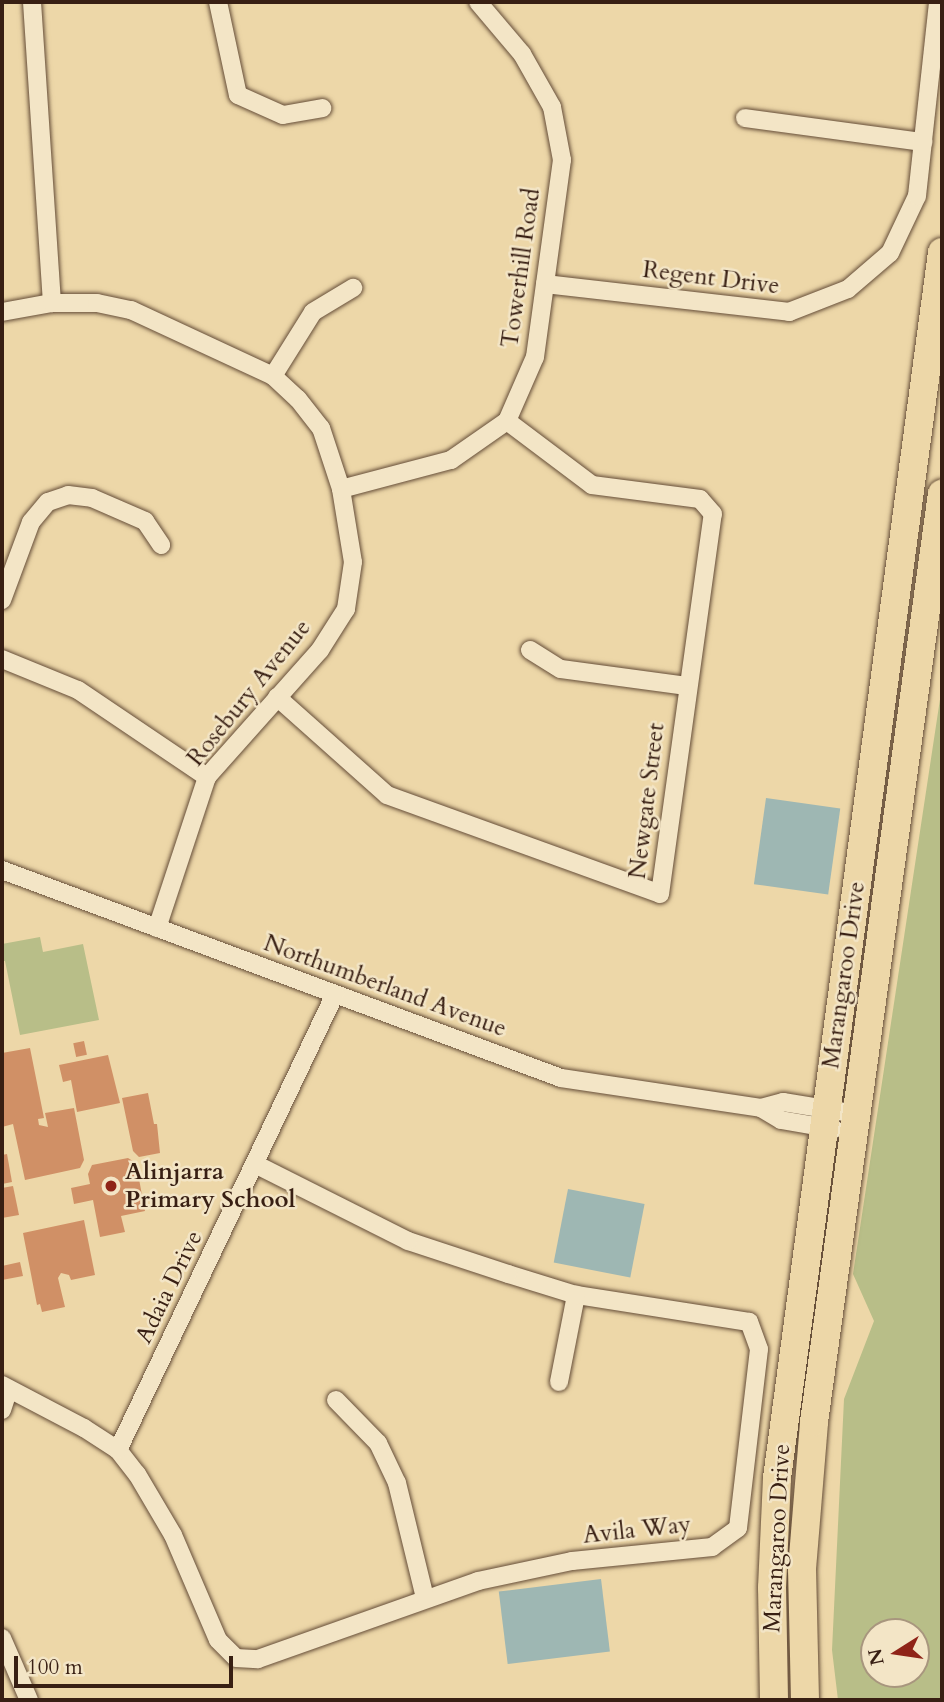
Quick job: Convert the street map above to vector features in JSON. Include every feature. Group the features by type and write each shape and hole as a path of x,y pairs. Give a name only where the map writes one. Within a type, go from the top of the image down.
{"main road":[{"name":"Marangaroo Drive","path":"774,1700 771,1601 777,1478 942,252"},
{"path":"933,316 942,286"},
{"name":"Marangaroo Drive","path":"805,1700 802,1621 807,1487 854,1123 942,494"}],"street":[{"path":"32,2 52,303"},
{"path":"218,2 238,95 282,115 322,108"},
{"name":"Towerhill Road","path":"478,2 522,54 552,107 562,160 535,356 507,421"},
{"name":"Regent Drive","path":"545,284 789,312 848,289 890,253 917,196 939,2"},
{"path":"745,118 923,142"},
{"path":"273,376 313,312 353,288"},
{"name":"Rosebury Avenue","path":"2,312 52,303 97,303 131,310 273,376 298,399 321,428 341,489 353,562 345,609 320,650 207,777 157,928"},
{"path":"341,489 451,460 507,421"},
{"name":"Newgate Street","path":"277,697 387,795 660,894 713,513 700,499 592,485 507,421"},
{"path":"2,600 31,522 48,502 68,495 92,498 145,521 161,545"},
{"path":"530,650 561,669 687,686"},
{"path":"2,659 78,690 207,777"},
{"name":"Northumberland Avenue","path":"2,870 561,1078 761,1108 781,1120 824,1118 854,1123"},
{"name":"Adaia Drive","path":"118,1450 335,994"},
{"name":"Avila Way","path":"5,1387 84,1428 118,1450 137,1474 173,1535 218,1640 236,1658 258,1659 478,1581 572,1561 712,1547 738,1528 759,1349 748,1322 576,1295 408,1241 256,1164"},
{"path":"559,1382 576,1295"},
{"path":"2,1410 5,1387"},
{"path":"335,1400 378,1443 397,1483 425,1598"},
{"path":"2,1638 29,1700"}],"green space":[{"path":"942,686 942,1700 838,1700 832,1650 844,1399 874,1321 853,1274"},
{"path":"40,937 43,952 83,944 99,1020 20,1035 5,961 2,961 2,944"}],"water":[{"path":"766,798 840,808 828,895 754,884"},
{"path":"568,1189 645,1204 630,1278 554,1263"},
{"path":"601,1579 610,1651 508,1664 499,1592"}],"building":[{"path":"84,1041 87,1055 76,1057 73,1043"},
{"path":"30,1048 44,1118 38,1119 39,1125 48,1127 45,1113 74,1108 84,1160 80,1168 25,1180 13,1124 2,1127 2,1053"},
{"path":"108,1055 120,1103 77,1112 71,1080 63,1082 59,1065"},
{"path":"148,1093 154,1124 157,1124 160,1153 139,1157 133,1151 122,1098"},
{"path":"7,1154 12,1182 2,1184 2,1155"},
{"path":"128,1158 136,1163 145,1211 121,1216 125,1232 100,1237 93,1200 74,1204 71,1188 90,1184 88,1174 92,1165"},
{"path":"13,1186 19,1215 2,1218 2,1188"},
{"path":"84,1220 95,1275 71,1280 69,1275 61,1273 58,1278 65,1307 42,1312 40,1304 37,1305 23,1233"},
{"path":"20,1262 23,1276 2,1280 2,1266"}],"place":[{"name":"Alinjarra Primary School","path":"111,1186"}]}
